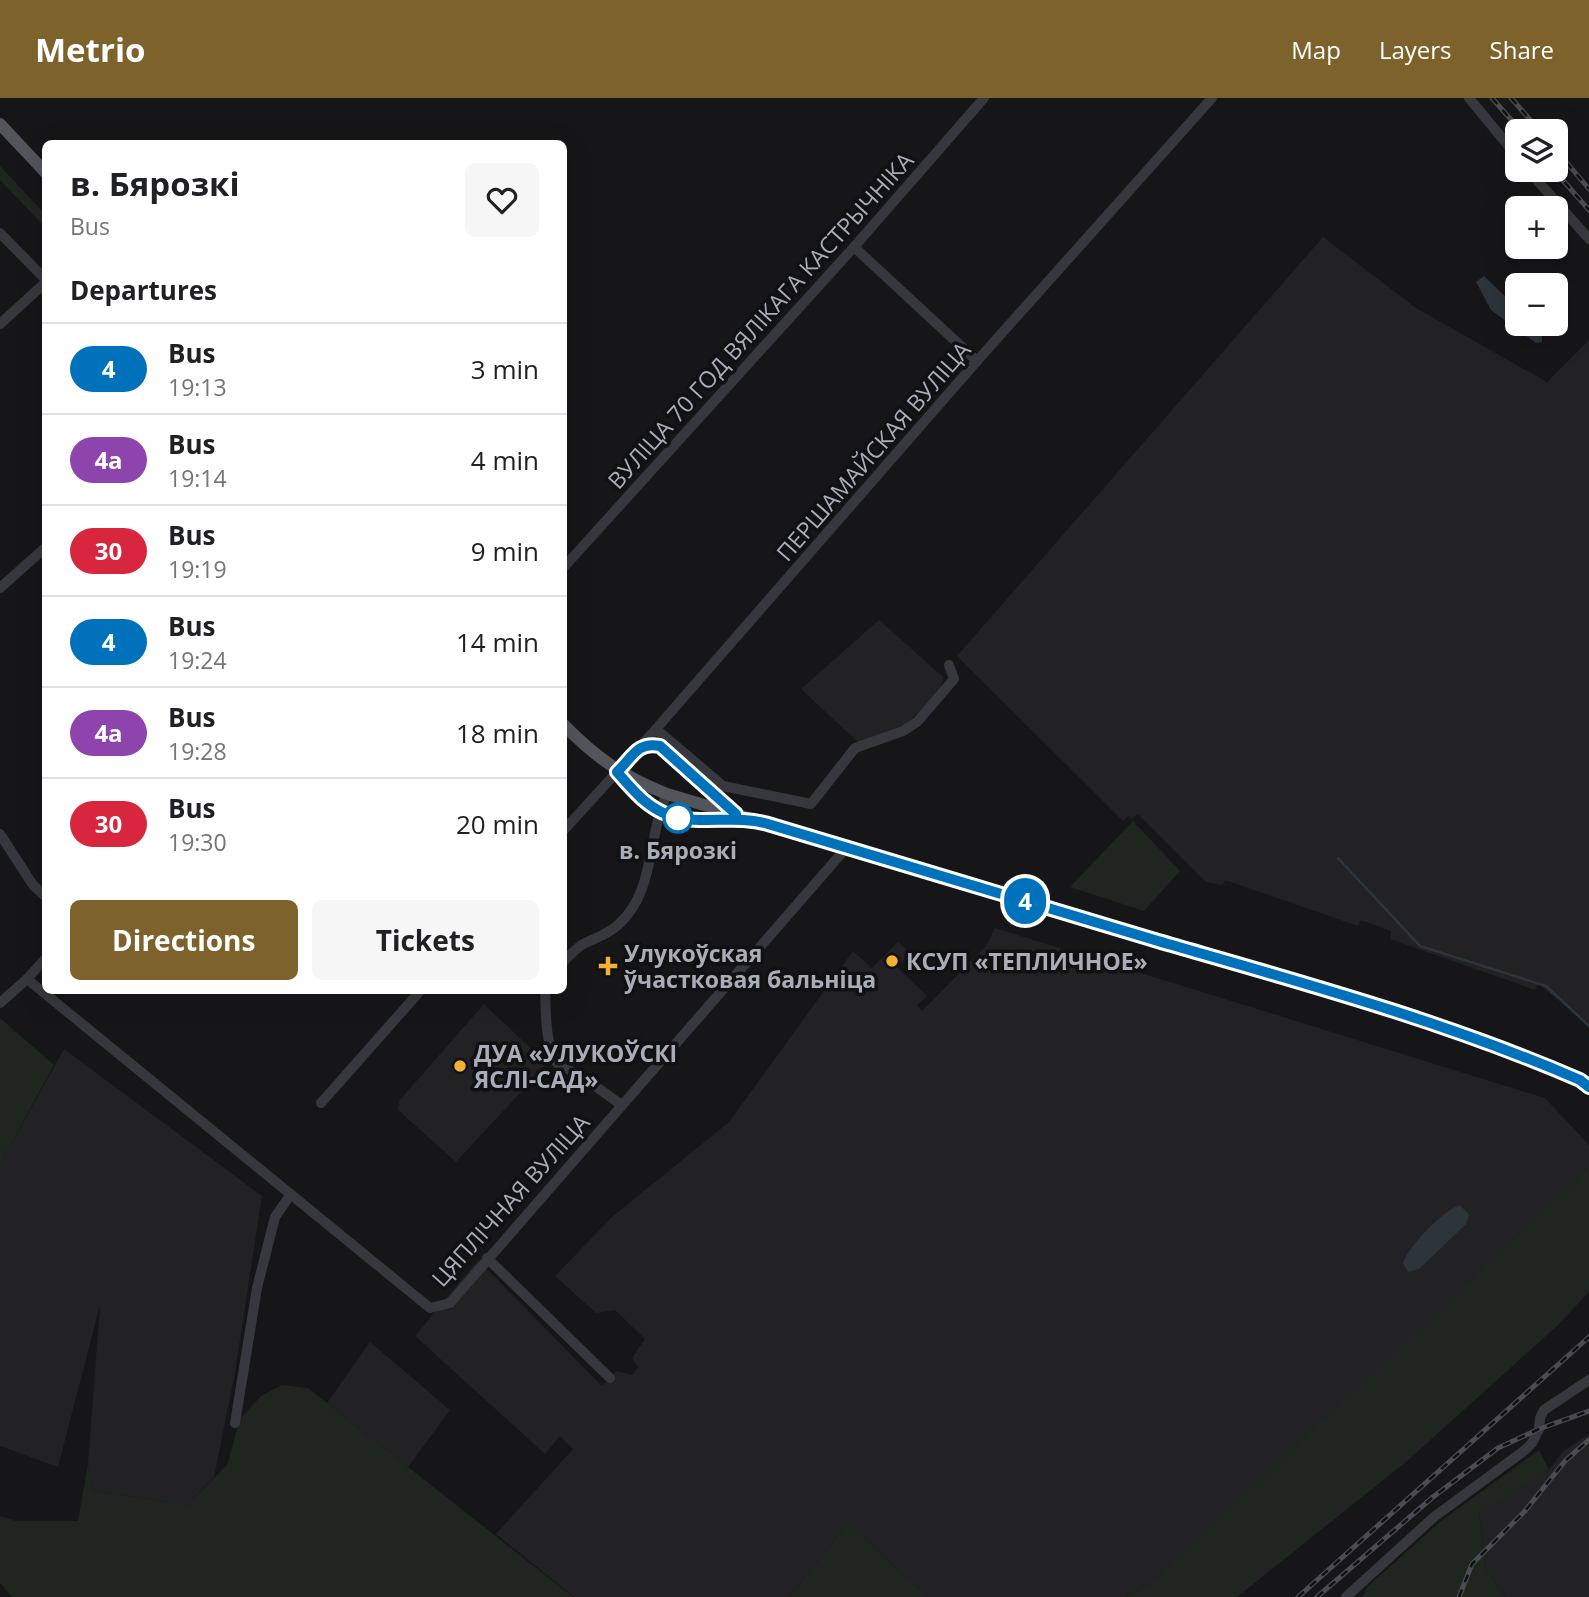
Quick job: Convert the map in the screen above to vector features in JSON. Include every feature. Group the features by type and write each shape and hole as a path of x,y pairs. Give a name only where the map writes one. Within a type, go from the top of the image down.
{"main road":[{"path":"0,124 42,169"},
{"path":"567,728 587,749 617,772 667,794 1348,996 1491,1043 1580,1080 1589,1087"}],"street":[{"name":"ВУЛІЦА 70 ГОД ВЯЛІКАГА КАСТРЫЧНІКА","path":"567,564 854,247 984,98"},
{"name":"ПЕРШАМАЙСКАЯ ВУЛІЦА","path":"567,827 1212,98"},
{"path":"1469,98 1505,142"},
{"path":"1539,182 1589,239"},
{"path":"0,233 42,277"},
{"path":"854,247 977,361"},
{"path":"0,324 42,285"},
{"path":"0,588 42,551"},
{"path":"656,729 723,786 811,804 855,748 903,731 917,722 954,679 949,665"},
{"path":"567,958 582,944 619,925 633,906 647,879 659,810 667,794"},
{"path":"0,834 33,885 42,893"},
{"name":"ЦЯПЛІЧНАЯ ВУЛІЦА","path":"45,994 430,1308 450,1303 620,1104 847,847"},
{"path":"0,1003 42,962"},
{"name":"ЦЯПЛІЧНАЯ ВУЛІЦА","path":"27,979 42,991"},
{"path":"321,1103 417,994"},
{"path":"545,994 554,1059 620,1104"},
{"path":"235,1423 257,1288 275,1217 291,1194"},
{"path":"487,1258 610,1378"},
{"path":"1346,1597 1434,1517 1525,1450 1539,1429 1544,1410 1589,1380"}],"shaded area":[{"path":"0,166 42,211 42,224 0,180"},
{"path":"1323,237 1416,308 1547,382 1589,340 1589,1024 1538,984 1535,990 1390,939 1391,931 1361,920 1358,926 1225,880 1223,885 1206,882 1138,814 1132,819 1128,816 1123,821 957,656"},
{"path":"1484,276 1505,296 1505,320 1491,310 1476,282"},
{"path":"1526,336 1542,336 1542,342 1536,343"},
{"path":"879,620 943,677 941,688 908,723 859,743 801,689"},
{"path":"1133,821 1180,871 1144,911 1070,887"},
{"path":"995,928 1545,1098 1589,1145 1589,1167 1187,1552 1154,1581 1127,1597 927,1597 848,1523 790,1597 574,1597 496,1534 573,1449 560,1436 545,1454 415,1336 478,1260 602,1386 616,1371 633,1375 638,1367 632,1358 645,1339 615,1310 596,1313 555,1276 612,1217 729,1122 853,951 872,968 898,942 910,953 897,967 927,996 917,1005 922,1011 986,946"},
{"name":"ДУА «УЛУКОЎСКІ ЯСЛІ-САД»","path":"484,1004 547,1064 456,1162 398,1110 399,1101"},
{"path":"0,1018 54,1065 0,1164"},
{"path":"64,1049 262,1196 235,1373 214,1477 187,1505 92,1491 88,1464 100,1305 58,1467 0,1446 0,1164"},
{"path":"1589,1167 1589,1292 1556,1327 1406,1462 1237,1597 1127,1597 1154,1581"},
{"path":"1460,1205 1469,1215 1466,1224 1419,1269 1408,1272 1403,1263 1411,1248 1436,1221"},
{"path":"370,1342 450,1410 408,1467 327,1403"},
{"path":"282,1385 308,1388 573,1597 12,1597 0,1583 0,1516 16,1521 78,1521 88,1464 92,1491 187,1505 227,1465 240,1419 261,1396"},
{"path":"1589,1434 1589,1597 1505,1597 1485,1568 1479,1513 1549,1470 1562,1452"},
{"path":"1539,1450 1549,1470 1479,1514 1485,1568 1505,1597 1363,1597 1367,1587 1441,1521"},
{"path":"848,1523 927,1597 790,1597"}],"waterway":[{"path":"1338,858 1420,946 1546,986 1589,1026"}],"railway":[{"path":"1492,98 1510,119"},
{"path":"1511,98 1529,119"},
{"path":"1568,164 1589,189"},
{"path":"1564,182 1589,210"},
{"path":"1298,1597 1589,1337"},
{"path":"1317,1597 1433,1497 1498,1448 1539,1429 1589,1411"},
{"path":"1459,1597 1472,1564 1525,1511 1565,1461 1589,1440"}],"bus line":[{"name":"4","path":"736,814 660,746 641,746 617,772 635,793 665,814 688,821 755,820 982,887 1348,996 1491,1043 1580,1080 1589,1087"}],"place":[{"name":"в. Бярозкі","path":"678,818"},
{"name":"КСУП «ТЕПЛИЧНОЕ»","path":"892,961"},
{"name":"Улукоўская ўчастковая бальніца","path":"608,966"},
{"name":"ДУА «УЛУКОЎСКІ ЯСЛІ-САД»","path":"460,1066"}]}
